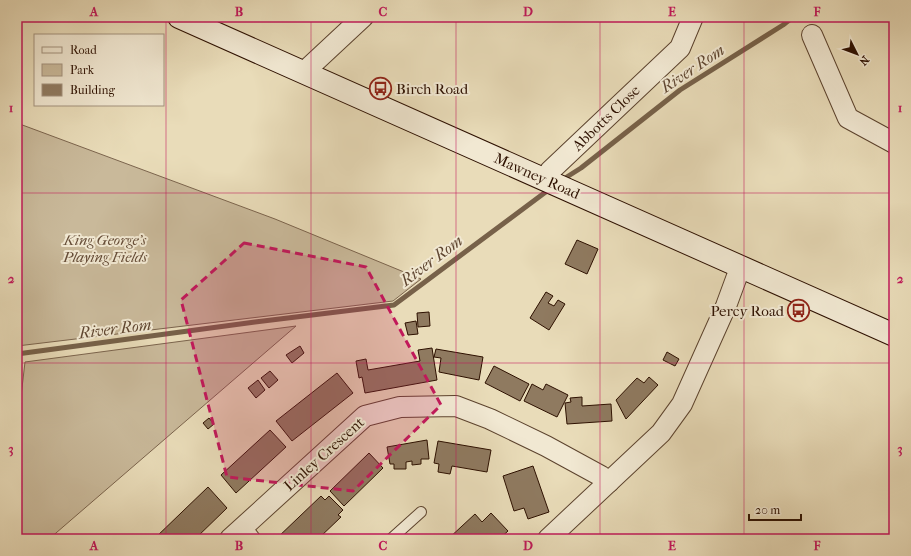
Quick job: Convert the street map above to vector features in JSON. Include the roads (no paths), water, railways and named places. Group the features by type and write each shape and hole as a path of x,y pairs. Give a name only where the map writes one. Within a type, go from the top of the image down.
{"street":[{"name":"Mawney Road","path":"180,17 740,268 894,335"},
{"path":"304,72 363,17"},
{"name":"Abbotts Close","path":"555,185 550,171 680,48 693,17"},
{"path":"812,35 848,118 894,142"},
{"path":"548,539 661,433 682,404 726,306 740,268"},
{"name":"Linley Crescent","path":"230,539 250,532 364,416 400,407 456,406 490,419 546,446 601,476 609,482"}],"lane":[{"path":"391,539 421,512"}],"waterway":[{"name":"River Rom","path":"562,180 581,168 680,90 783,25 793,17"},
{"name":"River Rom","path":"17,354 394,305 551,188"}],"place":[{"name":"Birch Road","path":"380,89"},
{"name":"Percy Road","path":"799,311"}],"park label":[{"name":"King George's Playing Fields","path":"105,248"}]}
